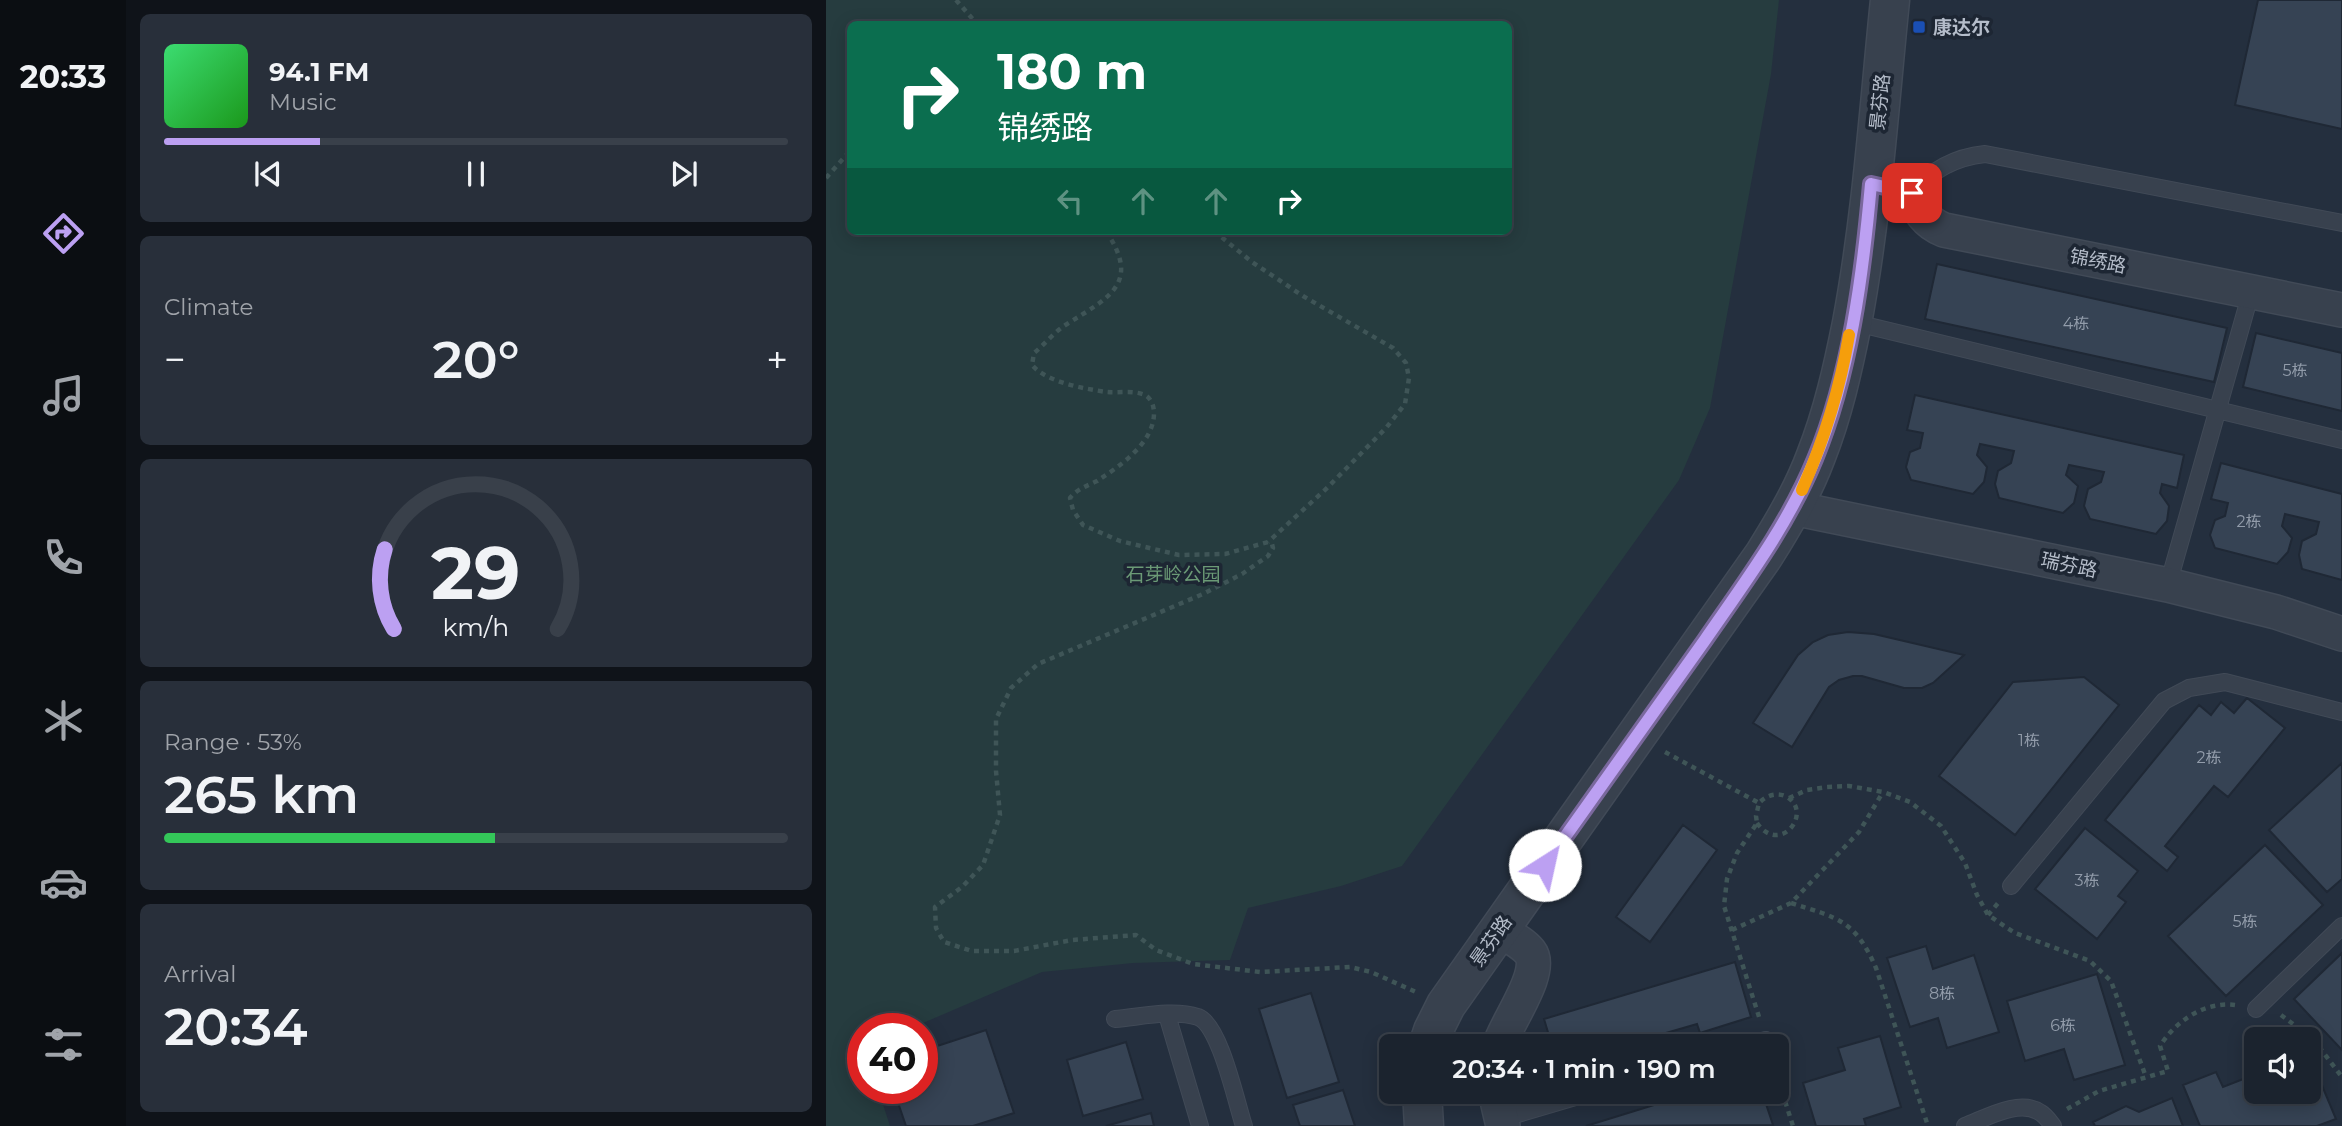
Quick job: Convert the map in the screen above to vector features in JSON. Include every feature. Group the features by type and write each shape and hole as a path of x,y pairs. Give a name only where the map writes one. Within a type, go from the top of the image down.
{"street":[{"name":"景芬路","path":"1432,1034 1446,1005 1743,586 1793,508 1816,456 1834,405 1852,322 1868,223 1890,0"},
{"path":"1871,184 1912,193"},
{"name":"锦绣路","path":"1912,193 1920,213 1944,230 2342,310"},
{"name":"瑞芬路","path":"1793,508 2168,585 2276,612 2342,634"},
{"path":"1499,930 1529,950 1535,961 1533,977 1503,1034"},
{"path":"1423,1104 1424,1126"}],"lane":[{"path":"1912,193 1922,182 1948,164 1985,154 2342,223"},
{"path":"2168,585 2252,292"},
{"path":"1852,322 2342,440"},
{"path":"2011,886 2164,701 2189,688 2225,682 2342,712"},
{"path":"2256,1009 2342,926"},
{"path":"1167,1015 1200,1126"},
{"path":"1115,1019 1167,1015 1197,1017 1209,1024 1217,1038 1244,1126"},
{"path":"1500,1112 1537,1104"},
{"path":"1965,1126 1997,1113 2021,1108 2040,1112 2050,1123"}],"path":[{"path":"956,0 974,21"},
{"path":"826,178 847,154"},
{"path":"1108,235 1120,255 1121,276 1115,290 1081,317 1065,325 1034,353 1032,365 1044,377 1107,392 1145,395 1151,401 1155,409 1154,424 1147,438 1098,480 1075,492 1070,498 1073,510 1083,525 1120,541 1179,555 1225,554 1268,542 1327,488 1386,428 1405,404 1409,379 1406,363 1394,348 1303,296 1252,262 1219,235"},
{"path":"1268,542 1273,548 1268,556 1242,574 1146,620 1038,664 1011,688 996,719 996,771 1000,815 983,865 962,887 935,907 936,928 944,942 972,951 1014,951 1072,940 1136,935 1157,950 1193,964 1260,972 1350,967 1371,972 1446,1005"},
{"path":"1636,737 1759,803"},
{"path":"1732,930 1791,903 1860,832 1883,792"},
{"path":"1770,795 1783,796 1793,804 1797,816 1792,828 1780,835 1767,833 1757,823 1759,803 1770,795"},
{"path":"1757,823 1737,853 1727,879 1724,906 1764,1034"},
{"path":"1791,903 1838,918 1865,943 1876,968 1928,1126"},
{"path":"2050,1123 2099,1091 2168,1071 2160,1046 2169,1032 2187,1017 2205,1009 2230,1004 2281,1016 2313,1039 2342,1077"},
{"path":"1786,1104 1793,1126"}],"green space":[{"name":"石芽岭公园","path":"826,0 1779,0 1771,74 1710,408 1679,480 1402,866 1341,886 1248,908 1230,960 1133,963 1042,972 938,1017 938,1013 847,1013 847,1104 883,1104 890,1126 826,1126"}],"building":[{"path":"2258,0 2342,0 2342,129 2235,105"},
{"path":"1937,264 2227,328 2214,382 1925,319"},
{"path":"2256,333 2342,353 2342,411 2243,387"},
{"path":"1915,395 2184,455 2177,488 2162,484 2160,493 2169,506 2167,521 2156,534 2090,519 2084,506 2088,489 2101,482 2104,472 2069,465 2066,475 2078,486 2074,503 2063,513 1999,498 1995,484 1998,471 2011,463 2014,451 1980,444 1977,455 1987,467 1984,482 1973,494 1911,480 1906,467 1910,452 1920,448 1923,433 1907,430"},
{"path":"2221,463 2342,494 2342,580 2302,569 2299,555 2302,541 2316,534 2319,522 2285,514 2282,526 2292,538 2288,552 2277,564 2215,548 2210,535 2215,520 2225,516 2228,503 2211,499"},
{"path":"1848,632 1874,634 1964,655 1933,683 1922,688 1904,688 1862,676 1839,680 1829,687 1792,747 1753,723 1798,655 1813,642 1828,635"},
{"path":"2084,677 2119,705 2015,835 1939,776 2013,682"},
{"path":"2247,698 2285,728 2228,797 2214,786 2165,846 2178,857 2167,871 2105,820 2199,705 2211,715 2221,702 2234,713"},
{"path":"2342,763 2342,879 2327,892 2269,830"},
{"path":"1683,825 1717,850 1650,942 1616,917"},
{"path":"2085,828 2138,871 2118,896 2126,902 2097,939 2035,889"},
{"path":"2265,845 2323,905 2226,996 2168,936"},
{"path":"1926,946 1933,969 1974,955 1999,1032 1947,1048 1938,1018 1910,1027 1887,958"},
{"path":"2342,953 2342,1050 2321,1027 2294,999"},
{"path":"1735,962 1751,1017 1700,1033 1697,1024 1662,1034 1548,1034 1544,1019"},
{"path":"2097,974 2125,1065 2074,1080 2064,1049 2025,1061 2007,1001"},
{"path":"1311,993 1339,1082 1287,1098 1259,1009"},
{"path":"986,1030 1014,1113 973,1126 906,1126 898,1104 938,1104 938,1046"},
{"path":"1880,1036 1901,1107 1864,1119 1866,1126 1816,1126 1803,1083 1845,1070 1838,1048"},
{"path":"1126,1042 1143,1099 1083,1116 1067,1060"},
{"path":"2216,1072 2223,1087 2244,1079 2244,1104 2321,1104 2321,1083 2336,1119 2317,1126 2200,1126 2183,1085"},
{"path":"1343,1090 1355,1126 1300,1126 1293,1105"},
{"path":"2172,1098 2183,1126 2095,1126 2093,1122 2126,1106 2139,1112"},
{"path":"1657,1104 1766,1104 1773,1125 1586,1126"},
{"path":"1151,1113 1154,1126 1106,1126"}],"slow traffic":[{"path":"1802,490 1834,405 1849,335"}],"place":[{"name":"康达尔","path":"1919,27"}],"route":[{"path":"1545,865 1743,586 1793,508 1816,456 1834,405 1846,356 1858,292 1871,184 1912,193"}]}
